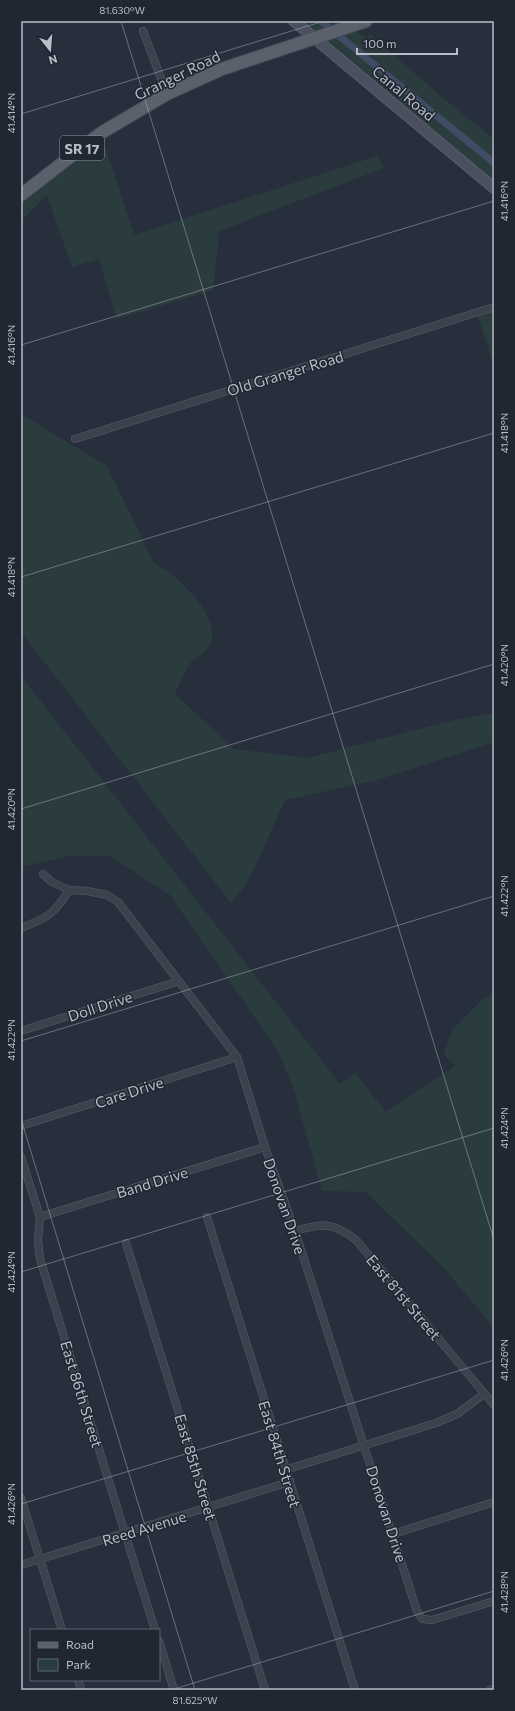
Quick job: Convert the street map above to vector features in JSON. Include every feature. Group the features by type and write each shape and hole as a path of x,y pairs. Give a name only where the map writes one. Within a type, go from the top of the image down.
{"main road":[{"name":"Granger Road","path":"21,195 101,133 167,94 222,69 366,21"}],"street":[{"name":"Canal Road","path":"294,21 320,36 494,188"},
{"path":"142,31 167,94"},
{"name":"Old Granger Road","path":"75,439 494,308"},
{"name":"Donovan Drive","path":"43,874 52,882 69,890 87,891 107,895 118,902 237,1057 265,1147 295,1231 365,1445 417,1612 422,1619 432,1620 494,1601"},
{"path":"21,928 46,918 59,907 69,890"},
{"name":"Doll Drive","path":"21,1031 179,981"},
{"name":"Care Drive","path":"21,1126 237,1057"},
{"name":"Band Drive","path":"40,1217 265,1147"},
{"name":"East 86th Street","path":"21,1157 40,1217 38,1240 40,1259 155,1629"},
{"name":"East 84th Street","path":"207,1217 355,1690"},
{"name":"East 81st Street","path":"295,1231 316,1225 332,1225 344,1230 356,1240 494,1405"},
{"name":"East 85th Street","path":"126,1243 265,1690"},
{"path":"285,1470 436,1424 457,1414 484,1394"},
{"name":"Reed Avenue","path":"21,1565 289,1482"},
{"path":"21,1498 62,1629"},
{"path":"393,1534 494,1502"},
{"path":"160,1644 174,1690"},
{"path":"490,1690 494,1689"}],"green space":[{"path":"301,21 345,21 364,37 371,35 443,98 494,139 494,180"},
{"path":"101,133 134,235 377,156 384,168 217,232 219,237 213,290 117,319 99,259 72,267 47,195 21,221 21,195"},
{"path":"494,307 494,368 477,313"},
{"path":"21,414 107,466 154,563 173,575 202,606 212,629 212,640 208,649 188,666 175,694 234,749 307,758 455,720 494,713 494,742 377,780 285,800 248,882 231,903 21,632"},
{"path":"21,676 340,1084 355,1073 386,1112 455,1066 444,1054 452,1030 482,1000 494,993 494,1328 445,1269 366,1192 322,1191 294,1090 278,1051 170,895 110,856 69,856 21,867"}],"waterway":[{"path":"321,21 494,163"}]}
